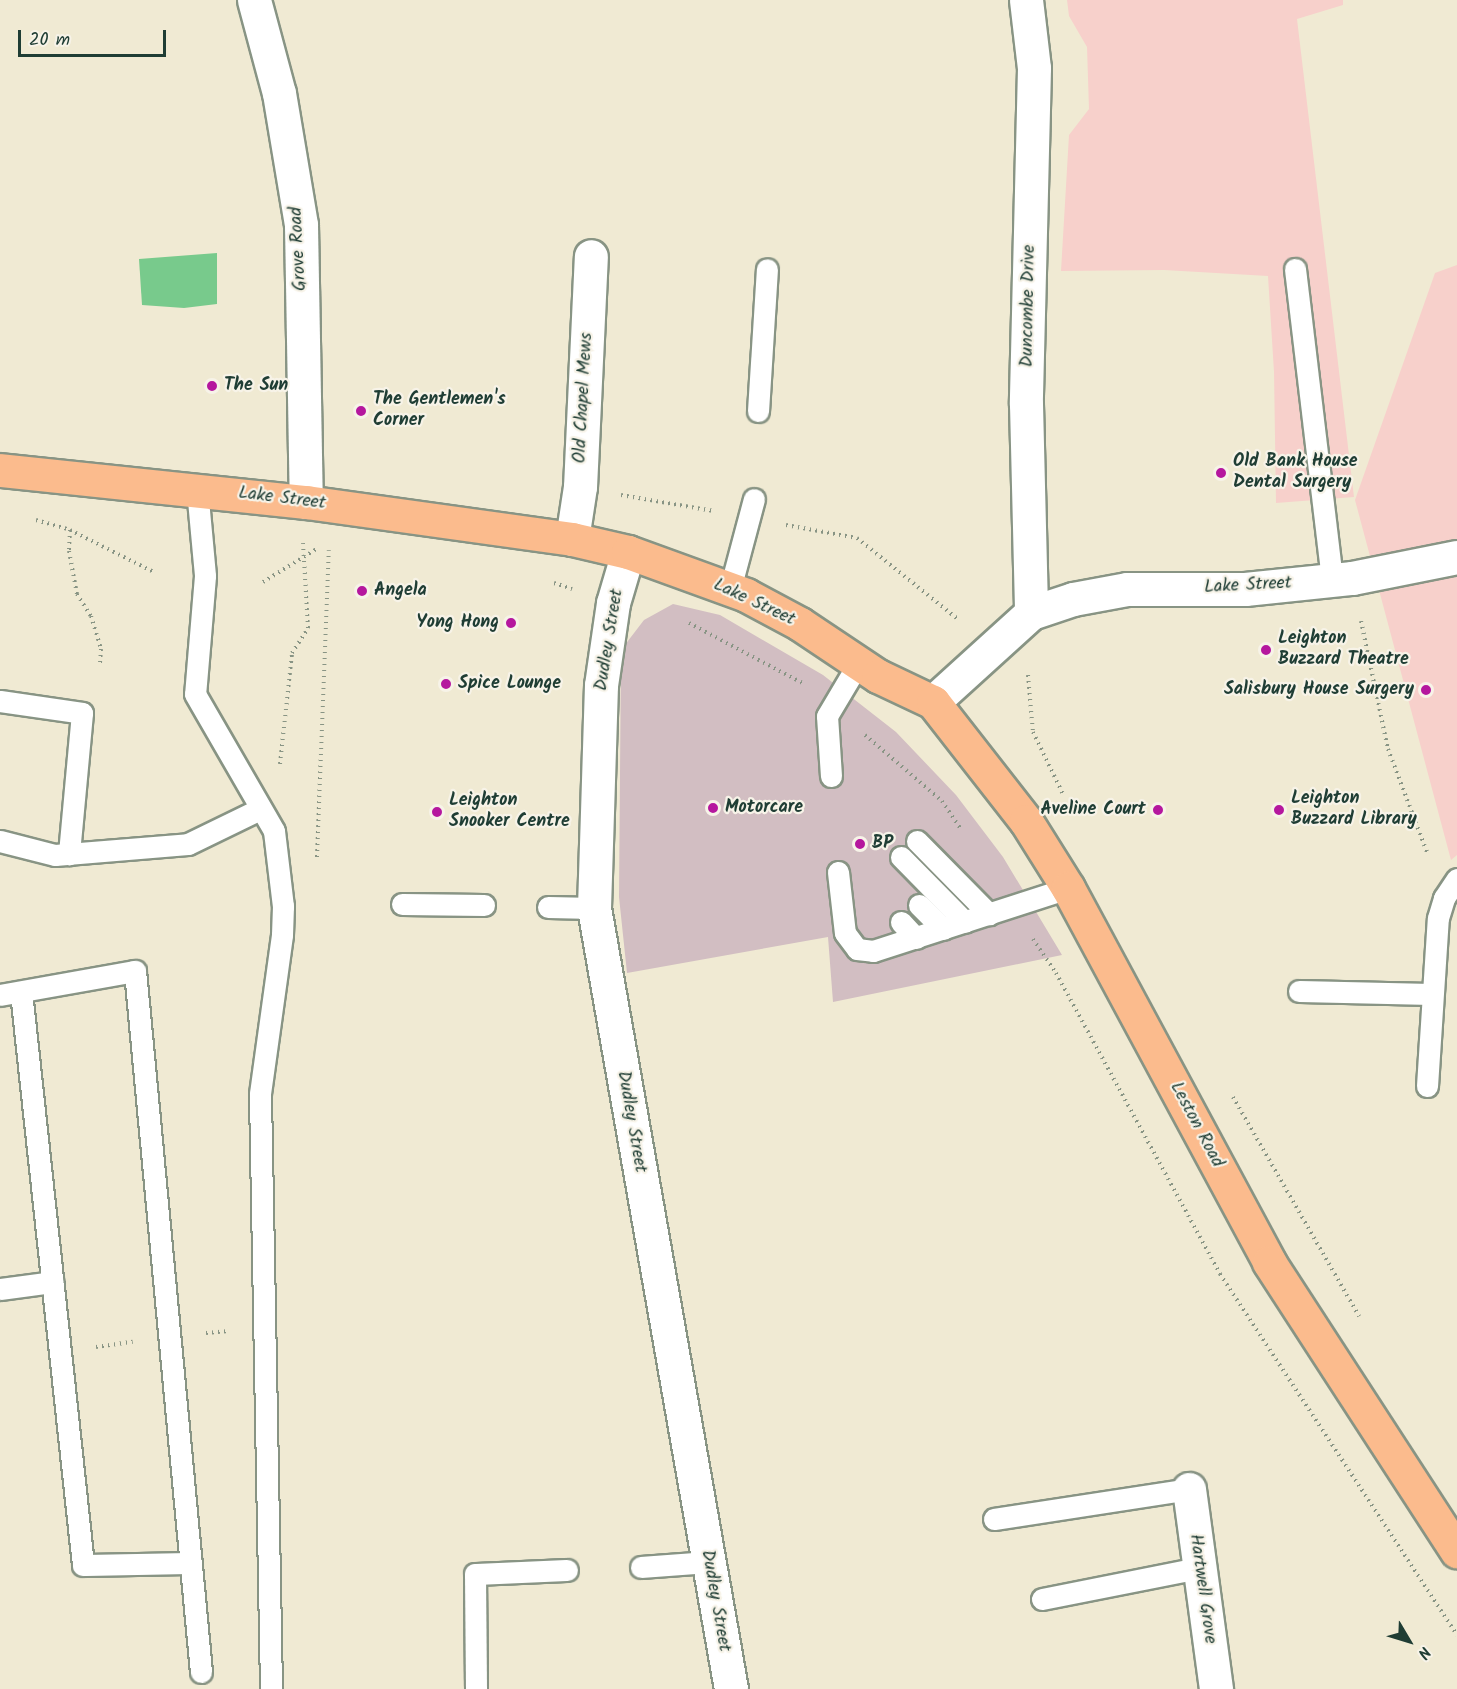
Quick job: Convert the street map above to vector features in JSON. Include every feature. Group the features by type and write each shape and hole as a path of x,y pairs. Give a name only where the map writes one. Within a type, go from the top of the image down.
{"main road":[{"name":"Lake Street","path":"0,470 306,502 572,539 628,552 730,590 800,624 859,662 933,702"},
{"name":"Leston Road","path":"933,702 1026,821 1068,888 1269,1262 1457,1551"}],"street":[{"name":"Grove Road","path":"254,0 279,93 301,225 306,502"},
{"name":"Duncombe Drive","path":"1026,0 1034,68 1026,404 1031,613"},
{"name":"Old Chapel Mews","path":"572,539 580,488 591,256"},
{"name":"Dudley Street","path":"628,552 613,603 601,686 594,908 731,1689"},
{"name":"Lake Street","path":"933,702 1031,613 1073,599 1127,589 1245,590 1342,579 1457,557"},
{"name":"Hartwell Grove","path":"1189,1489 1216,1689"}],"lane":[{"path":"758,411 767,269"},
{"path":"1294,269 1342,579"},
{"path":"197,489 205,576 195,694 274,831 283,906 282,935 260,1094 271,1689"},
{"path":"730,590 754,499"},
{"path":"834,764 826,716 859,662"},
{"path":"0,701 82,713 69,854"},
{"path":"0,841 55,855 188,844 260,809"},
{"path":"917,841 989,914"},
{"path":"901,856 965,922"},
{"path":"838,872 845,933 857,949 873,951 1068,888"},
{"path":"1428,1086 1438,918 1444,898 1457,879"},
{"path":"402,904 484,906"},
{"path":"919,906 943,929"},
{"path":"548,907 594,908"},
{"path":"901,922 916,938"},
{"path":"191,1563 83,1565 53,1282 10,993 135,971 191,1563 201,1672"},
{"path":"1299,991 1432,994"},
{"path":"0,1289 53,1282"},
{"path":"994,1519 1189,1489"},
{"path":"640,1567 708,1562"},
{"path":"1042,1599 1199,1568"},
{"path":"476,1689 475,1574 567,1570"}],"path":[{"path":"27,517 70,530 152,571"},
{"path":"70,530 69,551 77,594 92,616 101,649 100,663"},
{"path":"317,869 329,542"},
{"path":"263,582 302,558"},
{"path":"1342,579 1388,749 1444,898"},
{"path":"548,580 613,603"},
{"path":"680,618 809,686 942,801 961,830"},
{"path":"1031,677 1034,732 1066,799"},
{"path":"1011,906 1056,973 1220,1274 1457,1635"},
{"path":"1227,1086 1364,1325"}],"shaded area":[{"path":"1067,0 1343,0 1343,5 1297,19 1354,497 1276,503 1274,372 1268,276 1164,270 1061,271 1069,135 1089,109 1087,47 1069,16"},
{"path":"1457,265 1457,855 1451,860 1355,500 1435,273"},
{"path":"673,604 720,615 823,675 896,732 956,795 1003,857 1062,955 833,1002 828,937 627,973 619,897 621,650 644,620"}],"green space":[{"path":"217,253 217,304 184,308 142,305 139,259"}],"place":[{"name":"The Sun","path":"212,386"},
{"name":"The Gentlemen's Corner","path":"361,411"},
{"name":"Old Bank House Dental Surgery","path":"1221,473"},
{"name":"Angela","path":"362,591"},
{"name":"Yong Hong","path":"511,623"},
{"name":"Leighton Buzzard Theatre","path":"1266,650"},
{"name":"Spice Lounge","path":"446,684"},
{"name":"Salisbury House Surgery","path":"1426,690"},
{"name":"Motorcare","path":"713,808"},
{"name":"Aveline Court","path":"1158,810"},
{"name":"Leighton Buzzard Library","path":"1279,810"},
{"name":"Leighton Snooker Centre","path":"437,812"},
{"name":"BP","path":"860,844"}]}
